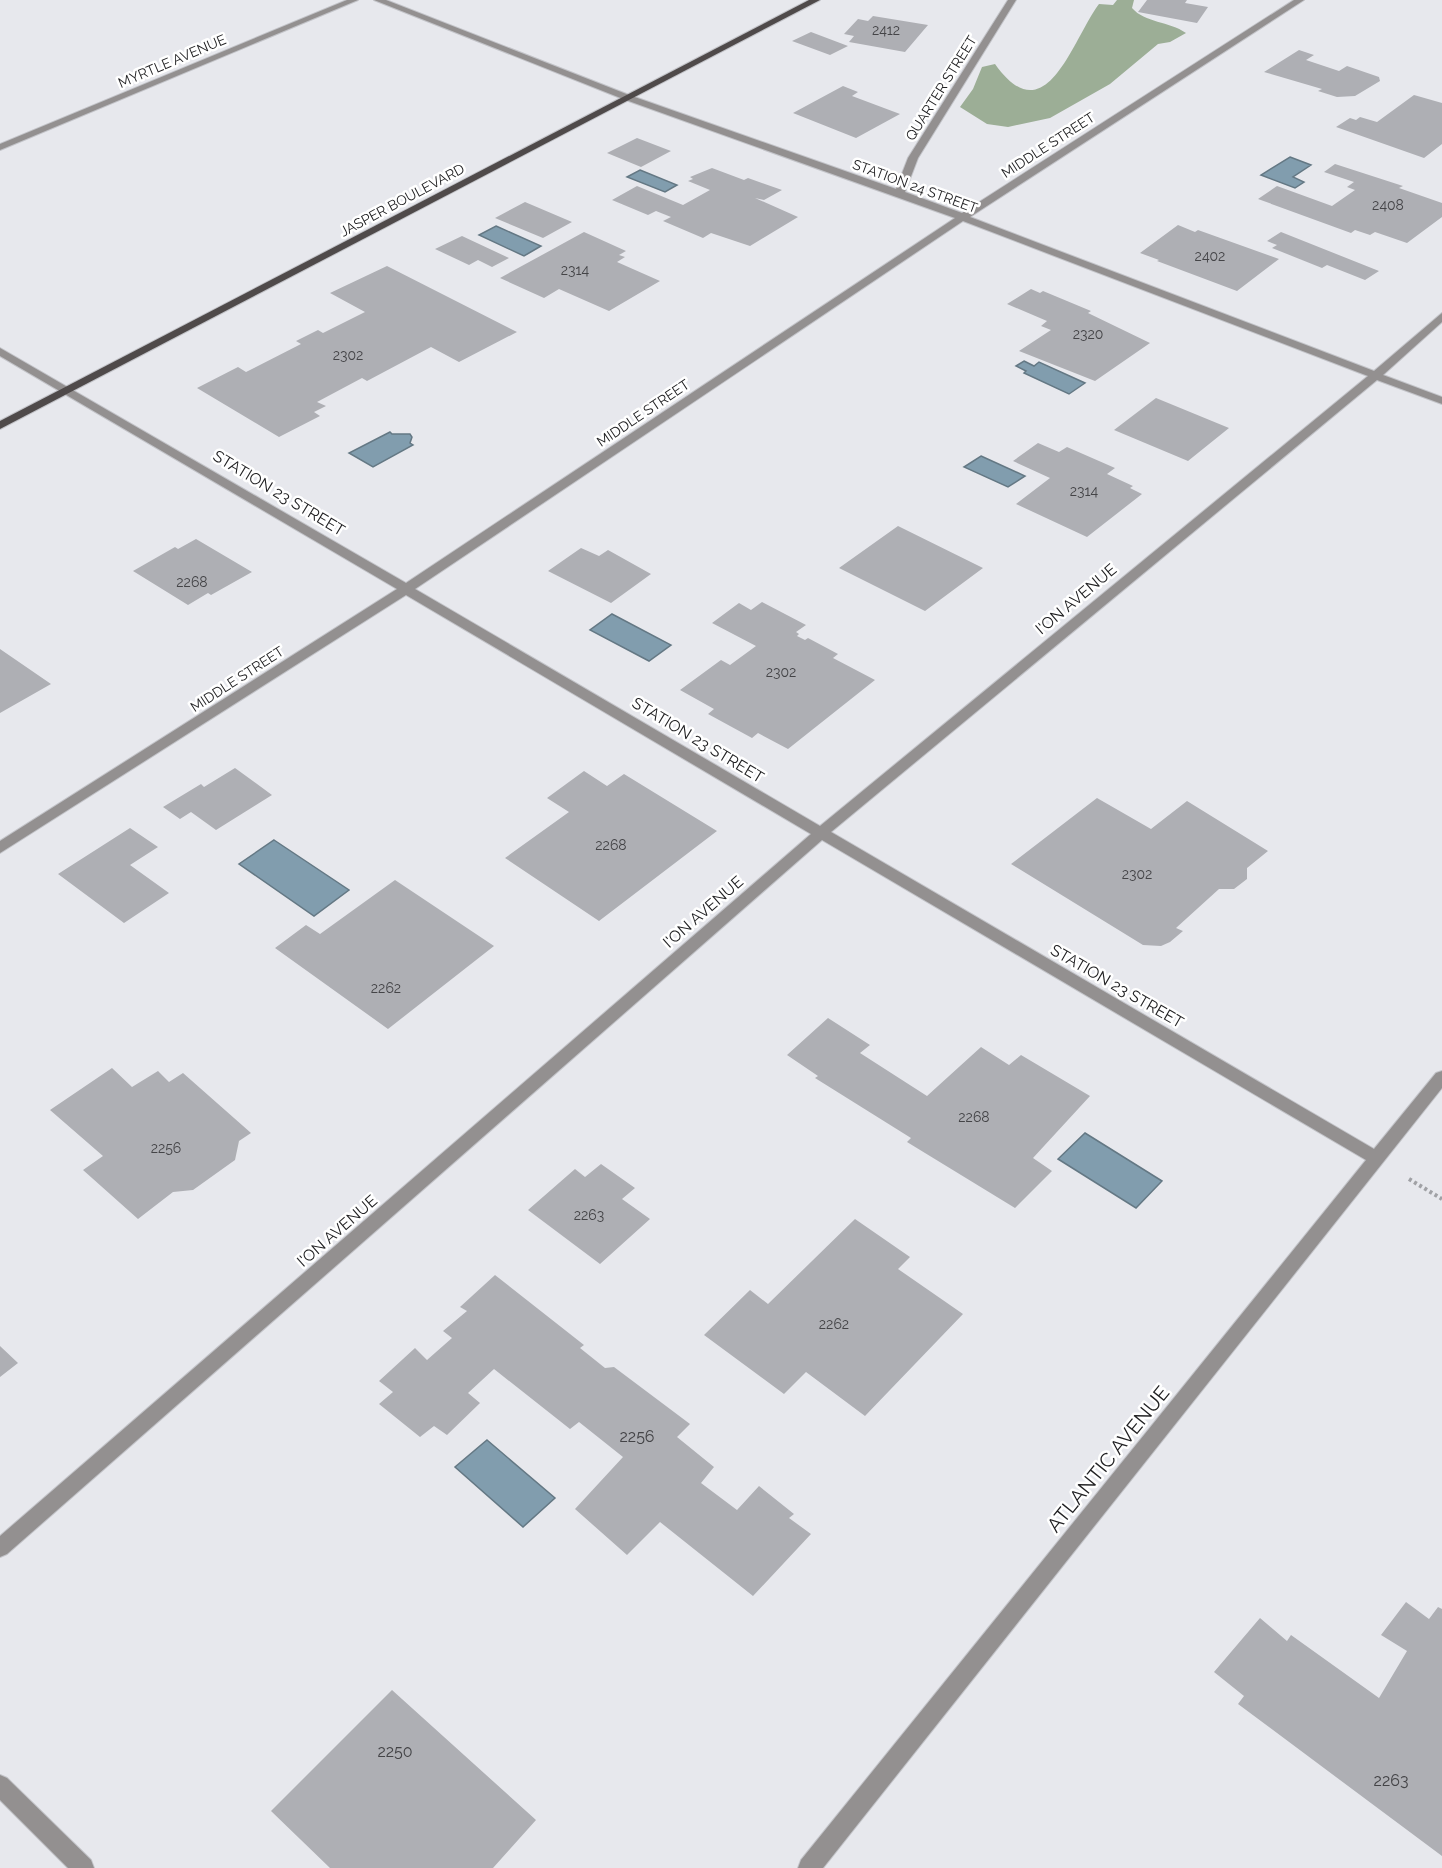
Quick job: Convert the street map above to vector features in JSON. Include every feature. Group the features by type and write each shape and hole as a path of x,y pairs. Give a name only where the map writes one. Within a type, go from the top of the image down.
{"main road":[{"name":"JASPER BOULEVARD","path":"0,426 816,0"}],"street":[{"name":"MYRTLE AVENUE","path":"0,147 354,0"},
{"name":"STATION 24 STREET","path":"378,0 626,98 963,217 1442,401"},
{"name":"QUARTER STREET","path":"898,194 913,158 1012,0"},
{"name":"MIDDLE STREET","path":"0,848 406,589 963,217 1300,0"},
{"name":"I'ON AVENUE","path":"0,1548 821,833 1376,375 1442,316"},
{"name":"STATION 23 STREET","path":"0,351 1377,1159"},
{"name":"ATLANTIC AVENUE","path":"809,1868 1442,1077"},
{"path":"0,1785 83,1868"}],"green space":[{"path":"1117,0 1134,0 1132,8 1137,13 1186,33 1170,42 1158,44 1110,84 1050,118 1008,127 987,124 960,107 973,89 982,67 995,64 1013,84 1029,90 1043,86 1068,58 1099,4 1113,5"}],"water":[{"path":"1290,157 1311,165 1293,177 1304,182 1295,188 1261,175"},
{"path":"640,170 677,185 665,192 627,177"},
{"path":"496,226 541,246 524,256 479,235"},
{"path":"1024,361 1034,366 1039,362 1085,383 1069,394 1024,373 1026,371 1016,366"},
{"path":"390,432 410,434 412,437 410,443 413,445 373,467 349,453"},
{"path":"981,456 1025,476 1008,487 964,467"},
{"path":"612,614 671,645 649,661 590,630"},
{"path":"274,840 349,890 314,916 239,864"},
{"path":"1085,1133 1162,1181 1136,1208 1058,1159"},
{"path":"487,1440 555,1498 523,1527 455,1467"}],"building":[{"path":"1147,0 1187,0 1185,3 1208,7 1197,23 1138,12"},
{"path":"873,16 928,25 905,52 849,42 854,36 844,34 858,19 868,21"},
{"path":"811,32 848,46 830,55 792,41"},
{"path":"1299,50 1314,55 1306,60 1339,71 1347,66 1379,77 1380,81 1355,96 1337,97 1318,91 1322,89 1264,72"},
{"path":"843,86 858,92 852,96 900,114 856,138 793,113"},
{"path":"1414,95 1442,103 1442,144 1424,158 1336,127 1350,118 1356,120 1360,117 1377,122"},
{"path":"637,138 671,151 641,167 607,153"},
{"path":"1335,164 1403,186 1399,188 1442,203 1442,217 1407,243 1375,232 1370,235 1355,230 1351,233 1258,199 1277,186 1332,206 1355,190 1347,187 1354,182 1324,172"},
{"path":"712,168 744,180 748,178 782,190 764,200 755,198 798,217 750,246 711,233 703,238 663,221 671,217 656,211 648,215 612,200 637,186 683,205 710,190 688,181 693,179 690,177"},
{"path":"525,202 572,222 543,238 495,218"},
{"path":"1178,225 1279,259 1237,291 1140,253"},
{"path":"584,232 626,251 619,255 625,257 617,262 660,281 609,311 559,289 544,298 500,278"},
{"path":"1281,232 1379,271 1365,280 1327,265 1322,268 1272,248 1277,245 1267,241"},
{"path":"462,236 509,258 492,267 478,260 469,265 435,249"},
{"path":"387,266 517,332 459,362 431,347 367,381 362,378 317,402 326,406 314,412 320,416 279,437 197,388 238,367 246,372 301,344 296,341 318,330 323,333 365,312 330,293"},
{"path":"1031,289 1040,293 1043,291 1091,311 1088,313 1150,343 1095,381 1019,351 1051,330 1041,326 1047,321 1007,304"},
{"path":"1156,398 1229,428 1188,461 1114,430"},
{"path":"1038,443 1059,452 1067,447 1115,468 1107,474 1133,486 1130,488 1142,494 1087,537 1016,504 1050,478 1013,461"},
{"path":"898,526 983,568 925,611 839,568"},
{"path":"196,539 252,572 188,605 133,571 175,547 178,549"},
{"path":"581,548 599,556 608,550 651,574 611,603 548,571"},
{"path":"762,602 806,625 796,632 799,634 797,636 805,640 808,638 838,654 833,658 875,680 788,749 758,733 752,738 708,714 714,709 680,690 721,660 730,665 756,646 712,623 739,603 751,610"},
{"path":"0,649 51,684 0,713"},
{"path":"235,768 272,795 216,830 191,812 180,819 163,807 201,784 204,787"},
{"path":"584,771 607,786 624,774 717,831 599,921 505,858 569,812 547,798"},
{"path":"1097,798 1151,829 1187,801 1268,851 1247,868 1247,879 1234,889 1219,889 1176,928 1183,931 1170,942 1161,946 1143,945 1011,864"},
{"path":"130,828 158,847 130,865 169,893 124,923 58,874"},
{"path":"395,880 494,946 388,1029 275,948 306,925 320,934"},
{"path":"828,1018 870,1045 860,1053 927,1096 981,1047 1009,1065 1021,1055 1090,1096 1033,1158 1052,1171 1015,1208 907,1142 911,1138 815,1078 818,1076 787,1055"},
{"path":"112,1068 132,1087 158,1071 169,1082 183,1073 251,1133 239,1141 235,1160 193,1190 173,1192 138,1219 83,1170 103,1156 50,1110"},
{"path":"601,1164 635,1188 622,1199 650,1219 600,1264 528,1210 575,1169 585,1177"},
{"path":"855,1219 910,1257 898,1269 963,1314 865,1416 806,1372 784,1394 704,1335 750,1290 768,1304"},
{"path":"495,1275 584,1345 580,1348 605,1368 614,1367 690,1424 677,1437 714,1467 701,1483 737,1510 759,1486 794,1514 789,1518 811,1534 753,1596 660,1522 627,1555 575,1509 623,1457 579,1422 570,1429 494,1369 468,1393 480,1403 447,1435 434,1426 420,1437 379,1404 393,1392 379,1381 415,1348 427,1360 452,1338 443,1331 467,1311 460,1307"},
{"path":"0,1346 18,1363 0,1377"},
{"path":"1406,1602 1429,1619 1438,1607 1442,1609 1442,1856 1238,1704 1244,1696 1214,1672 1260,1618 1287,1641 1291,1635 1379,1698 1407,1651 1381,1635"},
{"path":"392,1690 536,1820 493,1868 330,1868 271,1811"}]}
